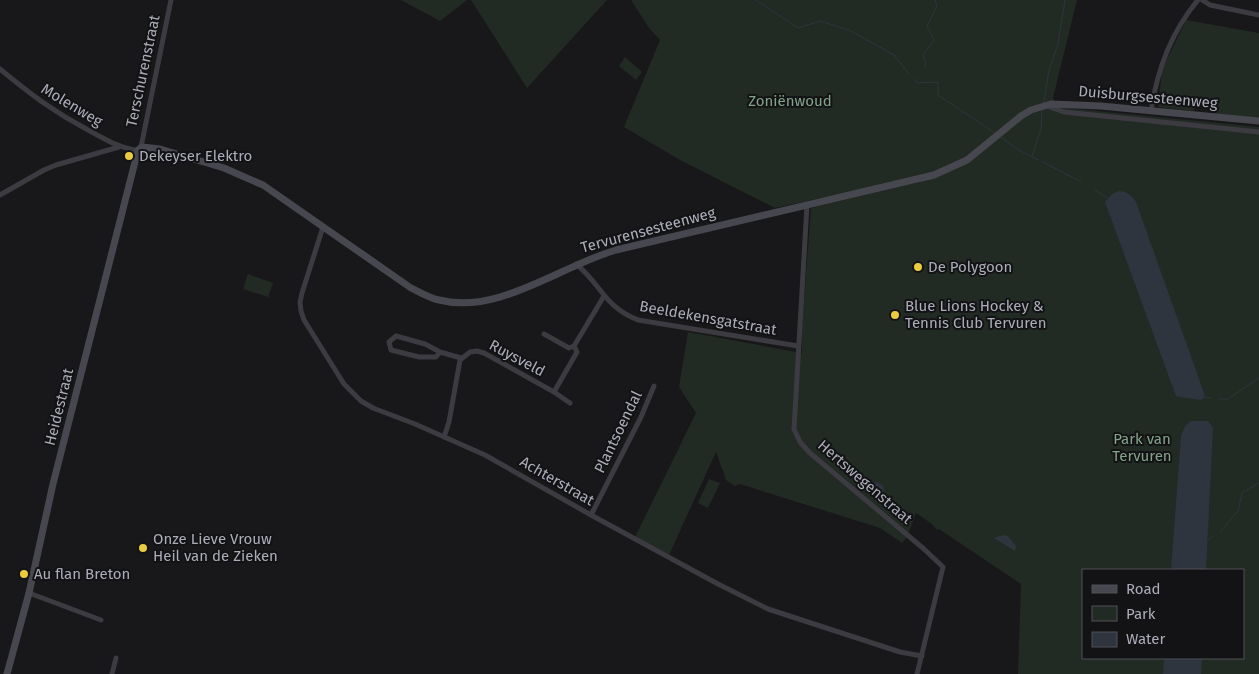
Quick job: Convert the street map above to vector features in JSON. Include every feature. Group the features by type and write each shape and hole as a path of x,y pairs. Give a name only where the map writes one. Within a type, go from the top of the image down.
{"street":[{"name":"Terschurenstraat","path":"139,149 171,0"},
{"path":"1151,111 1163,61 1186,14 1198,0"},
{"path":"1202,0 1210,5 1259,15"},
{"name":"Molenweg","path":"0,69 38,100 55,111 119,147 139,149"},
{"name":"Duisburgsesteenweg","path":"1035,108 1062,103 1259,121"},
{"path":"1044,105 1064,112 1259,132"},
{"name":"Tervurensesteenweg","path":"139,149 145,146 160,149 244,175 263,185 411,288 437,300 452,303 477,302 510,294 576,264 616,250 934,175 960,165 980,151 1021,116 1035,108"},
{"path":"0,195 50,168 119,147"},
{"name":"Heidestraat","path":"7,674 29,593 53,484 139,149"},
{"name":"Hertswegenstraat","path":"807,205 794,429 800,442 810,452 943,567 944,570 918,674"},
{"name":"Achterstraat","path":"323,227 302,293 300,307 304,320 342,381 356,396 373,408 485,455 591,515 768,609 900,652 922,656"},
{"name":"Beeldekensgatstraat","path":"576,264 612,305 624,314 638,320 798,346"},
{"name":"Ruysveld","path":"554,392 577,352 574,346 604,296"},
{"path":"544,334 569,348 574,346"},
{"path":"440,352 436,357 419,357 391,350 389,342 396,336 425,344 440,352 461,358 449,422 444,437"},
{"name":"Ruysveld","path":"461,358 470,352 484,353 570,403"},
{"name":"Plantsoendal","path":"591,515 641,417 654,386"},
{"path":"29,593 101,620"},
{"path":"112,674 116,658"}],"green space":[{"path":"401,0 467,0 440,21"},
{"path":"471,0 607,0 527,88"},
{"name":"Zoniënwoud","path":"631,0 1077,0 1053,98 1056,107 1259,127 1259,674 1018,674 1021,584 939,529 937,530 932,524 916,513 907,537 902,543 880,528 740,484 735,486 726,480 716,452 669,555 635,537 696,413 679,387 688,332 802,353 802,327 811,208 928,180 926,175 775,208 680,160 624,127 660,40 649,28"},
{"path":"1186,20 1259,33 1259,118 1211,113 1208,108 1196,107 1193,111 1158,107 1162,70"},
{"path":"625,57 642,72 636,80 619,66"},
{"path":"248,274 273,283 268,297 243,289"},
{"path":"709,479 720,483 708,508 698,503"}],"water":[{"path":"1119,191 1129,194 1136,202 1204,393 1205,397 1201,400 1176,396 1105,202 1112,194"},
{"path":"1191,421 1208,421 1213,428 1206,569 1171,569 1181,436 1185,426"},
{"path":"877,482 883,486 884,493 892,502 890,507 883,504 869,490 869,486"},
{"path":"1003,535 1008,536 1016,546 1015,551 994,538"},
{"path":"1164,659 1202,659 1201,674 1163,674"}],"waterway":[{"path":"756,0 798,28 820,21 849,30 894,55 909,74"},
{"path":"924,68 926,64 923,55 934,40 927,26 937,6 935,0"},
{"path":"1044,102 1049,70 1058,44 1065,0"},
{"path":"914,79 918,83 938,82 938,95 995,133"},
{"path":"1032,156 1041,129 1042,110"},
{"path":"1001,137 1017,149 1038,160"},
{"path":"1043,162 1081,182"},
{"path":"1095,190 1108,198"},
{"path":"1219,399 1228,399 1259,378"},
{"path":"1205,397 1212,398"},
{"path":"1220,532 1238,511 1242,493 1259,483"},
{"path":"1208,540 1213,536"}],"place":[{"name":"Dekeyser Elektro","path":"129,156"},
{"name":"De Polygoon","path":"918,267"},
{"name":"Blue Lions Hockey & Tennis Club Tervuren","path":"895,315"},
{"name":"Onze Lieve Vrouw Heil van de Zieken","path":"143,548"},
{"name":"Au flan Breton","path":"24,574"}],"park label":[{"name":"Park van Tervuren","path":"1142,448"}]}
